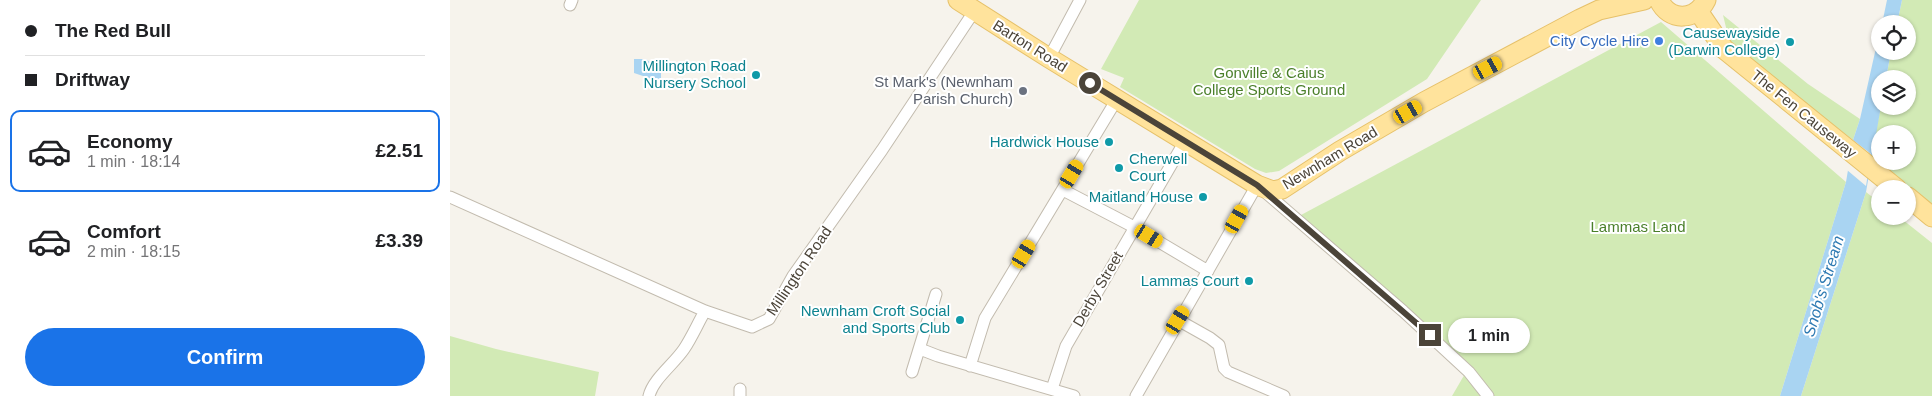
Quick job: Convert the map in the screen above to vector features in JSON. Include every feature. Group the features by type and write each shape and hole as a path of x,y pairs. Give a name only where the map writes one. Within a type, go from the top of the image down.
{"main road":[{"name":"Barton Road","path":"958,0 1257,185"},
{"name":"Newnham Road","path":"1257,185 1273,191 1282,189 1340,151 1424,102 1580,19 1601,4 1644,0"},
{"path":"1659,0 1667,11 1676,16 1685,16 1702,6"},
{"name":"The Fen Causeway","path":"1702,6 1724,49 1886,180"},
{"path":"1916,204 1932,217"}],"street":[{"path":"1049,58 1080,0"},
{"name":"Millington Road","path":"450,197 705,311 752,327 768,319 793,276 882,150 974,10"},
{"path":"970,366 985,318 1117,99"},
{"name":"Derby Street","path":"1052,389 1066,346 1184,141"},
{"path":"1136,396 1257,185 1403,311 1469,372 1488,396"},
{"path":"1063,190 1134,227 1208,271"},
{"path":"912,372 936,294"},
{"path":"649,396 653,386 685,349 705,311"},
{"path":"1178,320 1219,345 1224,368 1228,372 1284,396"},
{"path":"920,349 970,366 1074,396"}],"green space":[{"name":"Gonville & Caius College Sports Ground","path":"1139,0 1481,0 1427,79 1279,171 1266,173 1255,169 1120,87 1124,78 1101,69"},
{"path":"1902,0 1932,0 1932,206 1916,193 1916,180 1899,180 1886,170 1916,170 1916,125 1877,125 1879,115 1916,115 1916,70 1888,70 1889,60 1916,60 1916,15 1899,15"},
{"path":"1723,15 1808,84 1860,119 1853,140 1730,44"},
{"name":"Lammas Land","path":"1661,22 1846,182 1780,396 1493,396 1464,361 1301,215"},
{"path":"1866,192 1871,196 1871,225 1909,225 1932,243 1932,396 1801,396"},
{"path":"450,336 496,349 599,372 595,396 450,396"},
{"path":"1466,372 1484,396 1452,396"}],"water":[{"path":"1887,0 1902,0 1899,15 1884,15"},
{"path":"634,59 646,59 661,71 661,78 658,81 634,73"},
{"path":"1873,60 1889,60 1888,70 1871,70"},
{"name":"Snob's Stream","path":"1871,70 1871,115 1879,115 1878,125 1871,125 1871,163 1866,192 1801,396 1780,396 1846,182 1853,140 1860,119"}],"pier":[{"path":"1853,140 1871,154 1866,186 1847,170"}],"place":[{"name":"City Cycle Hire","path":"1659,41"},
{"name":"Causewayside (Darwin College)","path":"1790,42"},
{"name":"Millington Road Nursery School","path":"756,75"},
{"name":"St Mark's (Newnham Parish Church)","path":"1023,91"},
{"name":"Hardwick House","path":"1109,142"},
{"name":"Cherwell Court","path":"1119,168"},
{"name":"Maitland House","path":"1203,197"},
{"name":"Lammas Court","path":"1249,281"},
{"name":"Newnham Croft Social and Sports Club","path":"960,320"}],"route":[{"path":"1090,83 1257,185 1430,335"}]}
